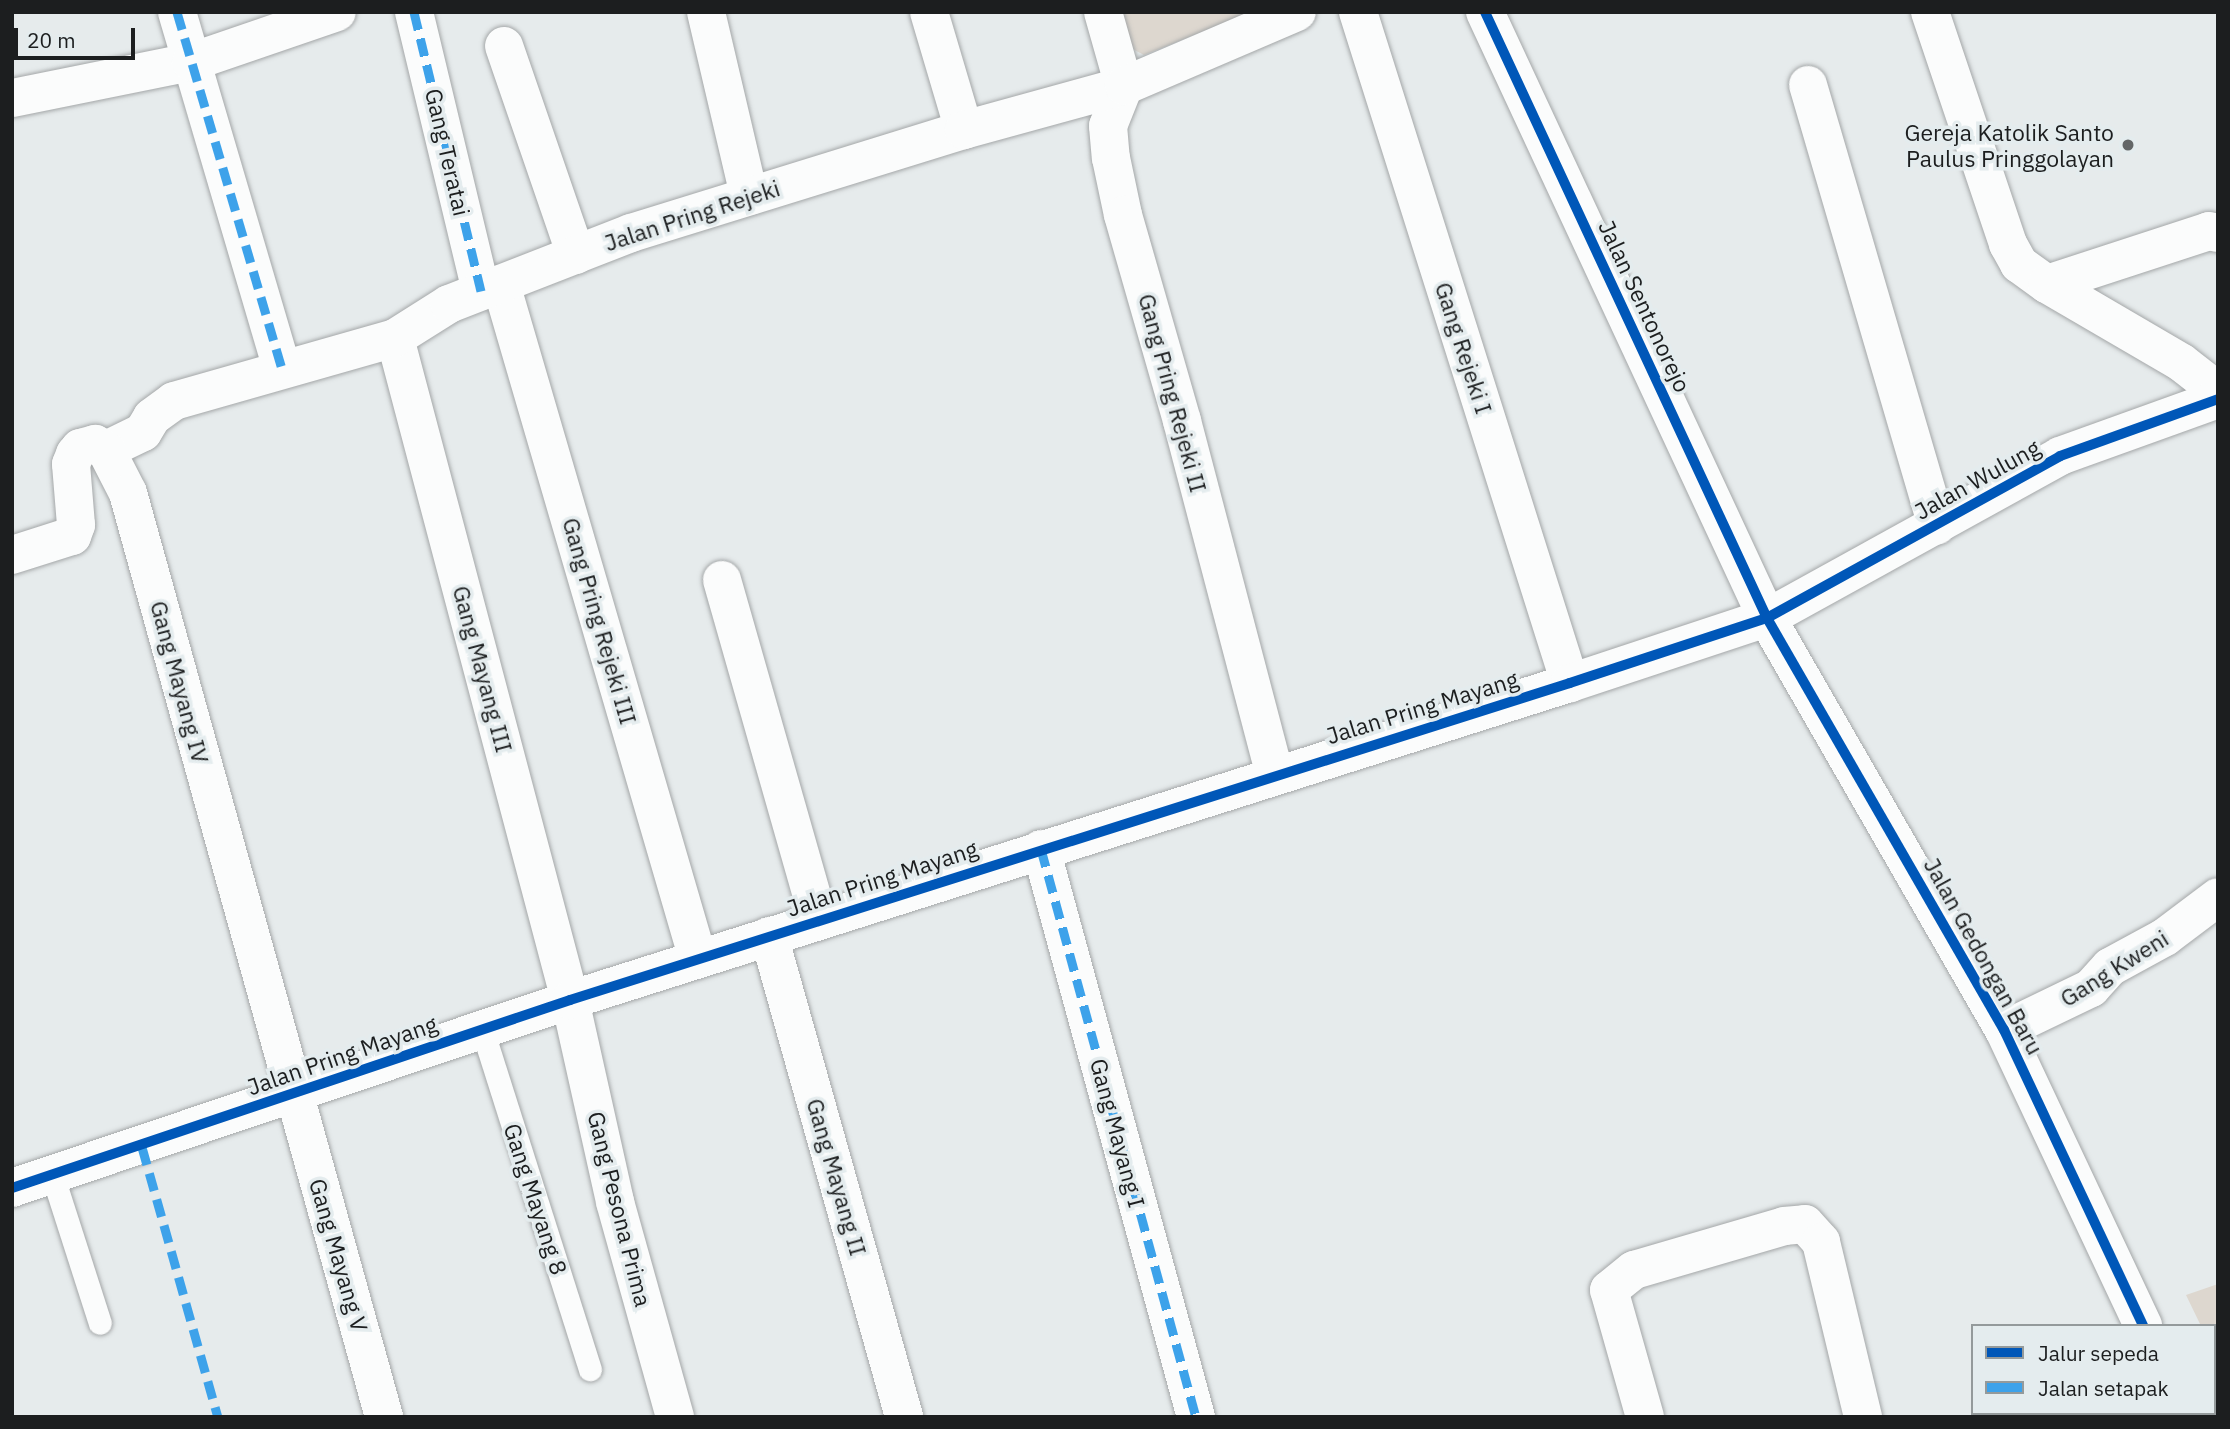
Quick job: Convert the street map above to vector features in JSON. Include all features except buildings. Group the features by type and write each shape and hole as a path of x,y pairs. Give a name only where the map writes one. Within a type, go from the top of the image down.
{"street":[{"path":"177,12 282,369"},
{"path":"12,98 191,62 337,12"},
{"name":"Gang Teratai","path":"414,12 491,288"},
{"path":"706,12 749,196"},
{"path":"929,12 964,130"},
{"path":"1103,12 1124,86"},
{"name":"Jalan Pring Rejeki","path":"106,450 144,432 152,417 174,401 395,338 449,304 631,233 964,130 1124,86 1297,12"},
{"name":"Gang Rejeki I","path":"1358,12 1570,683"},
{"name":"Jalan Sentonorejo","path":"1485,12 1767,618"},
{"path":"1930,12 2008,244 2019,264 2047,284 2182,363 2218,391"},
{"path":"504,46 576,255"},
{"path":"1808,85 1937,526"},
{"name":"Gang Pring Rejeki II","path":"1124,86 1108,126 1111,158 1275,775"},
{"path":"2047,284 2209,232 2218,233"},
{"name":"Gang Pring Rejeki III","path":"491,288 698,959"},
{"name":"Gang Mayang III","path":"395,338 570,1000"},
{"name":"Jalan Wulung","path":"1767,618 2060,456 2218,399"},
{"path":"12,555 72,536 76,526 71,464 80,448 95,444 106,450"},
{"name":"Gang Mayang IV","path":"106,450 128,493 294,1094"},
{"path":"722,580 819,920"},
{"name":"Jalan Pring Mayang","path":"12,1188 53,1177 570,1000 1767,618"},
{"name":"Jalan Gedongan Baru","path":"1767,618 2004,1030 2142,1324"},
{"name":"Gang Mayang I","path":"1041,849 1196,1417"},
{"name":"Gang Kweni","path":"2004,1030 2091,988 2110,967 2165,937 2218,897"},
{"name":"Gang Mayang II","path":"769,936 904,1417"},
{"name":"Gang Pesona Prima","path":"570,1000 615,1202 675,1417"},
{"name":"Gang Mayang V","path":"294,1094 384,1417"},
{"path":"1645,1417 1609,1290 1634,1270 1784,1226 1805,1224 1821,1242 1863,1417"}],"lane":[{"name":"Gang Mayang 8","path":"482,1029 590,1369"},
{"path":"53,1177 100,1323"}],"shaded area":[{"path":"1113,12 1252,12 1144,55 1125,45"},
{"path":"2218,1284 2218,1358 2216,1324 2200,1324 2186,1295"}],"marked path":[{"path":"177,12 282,369"},
{"path":"414,12 481,291"},
{"path":"1041,849 1196,1417"},
{"path":"142,1147 218,1417"}],"cycle path":[{"path":"1485,12 1767,618 2004,1030 2142,1324"},
{"path":"12,1188 570,1000 1767,618 2060,456 2218,399"}],"place":[{"name":"Gereja Katolik Santo Paulus Pringgolayan","path":"2128,145"}]}
